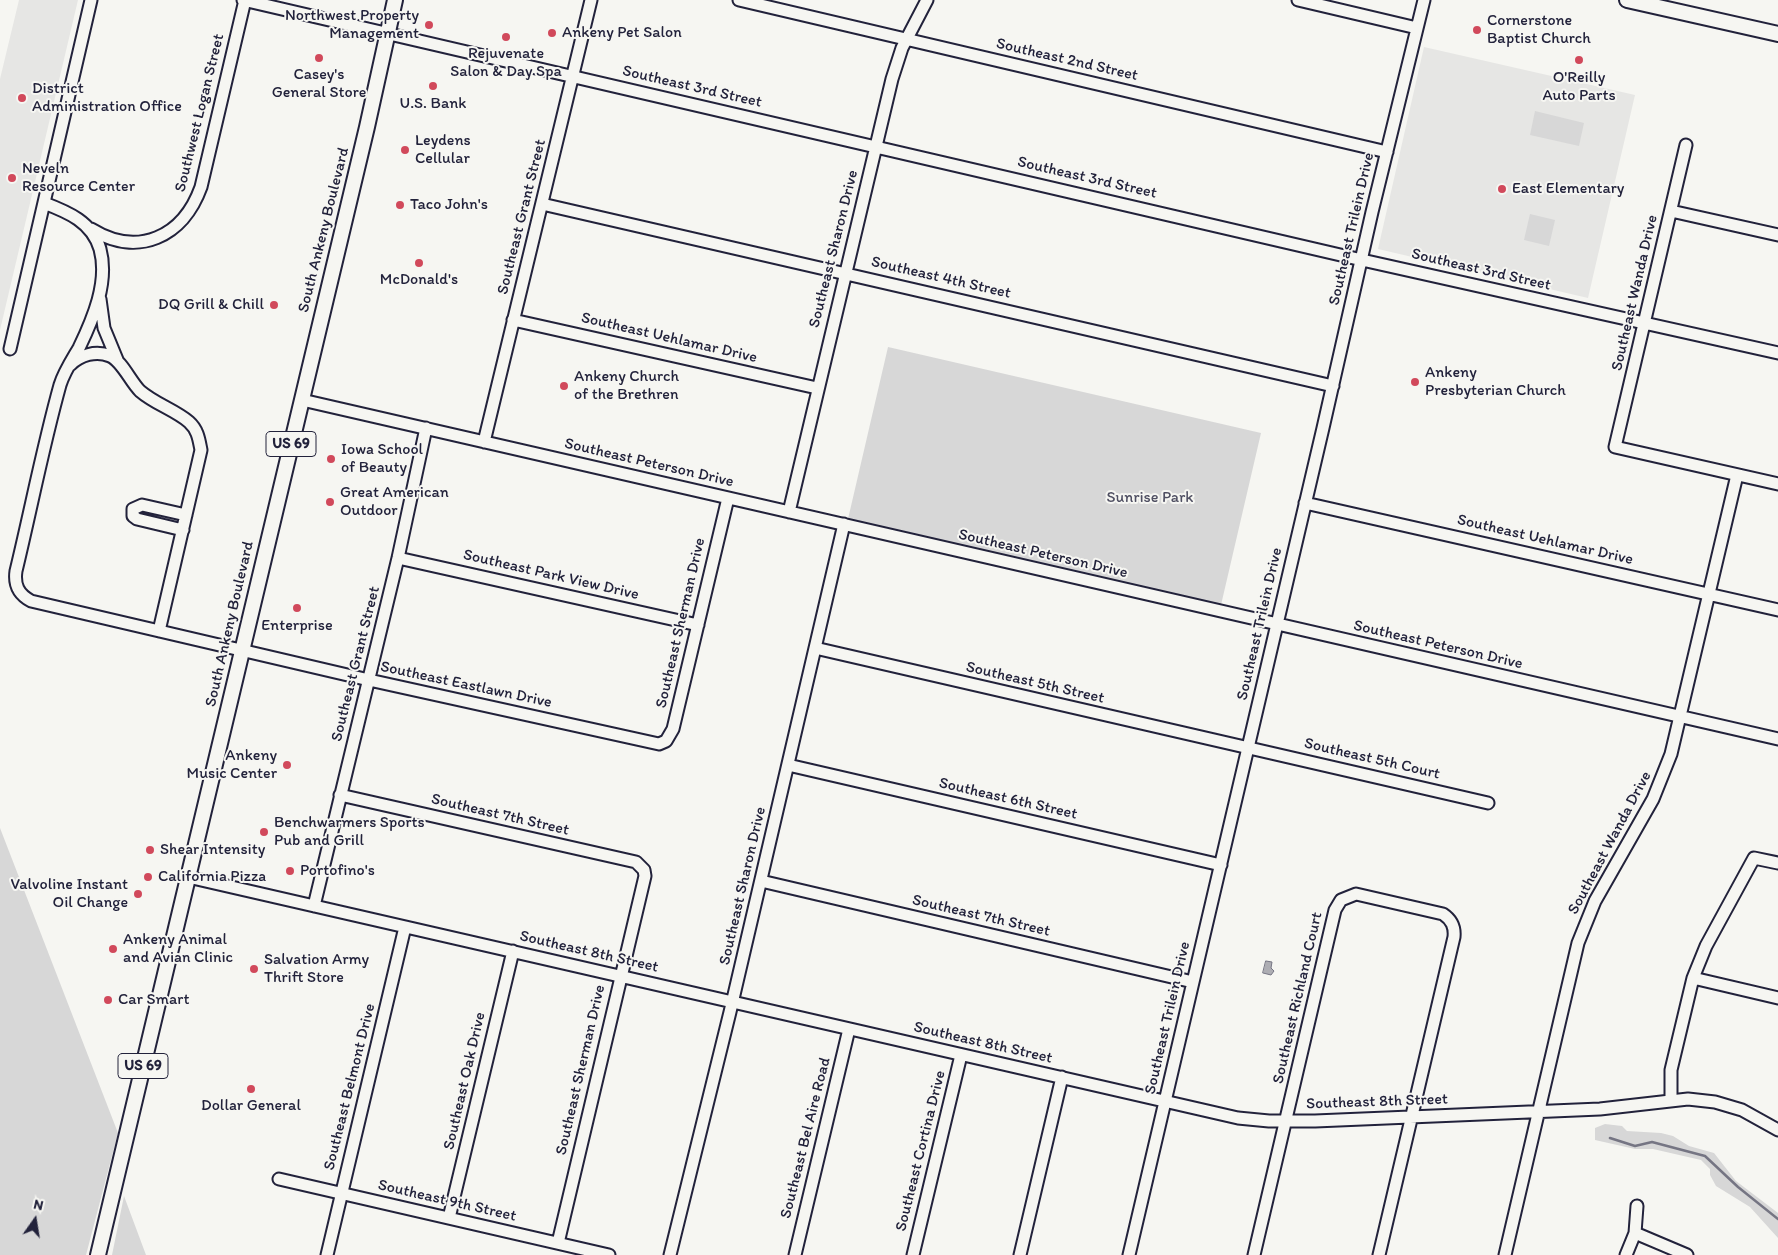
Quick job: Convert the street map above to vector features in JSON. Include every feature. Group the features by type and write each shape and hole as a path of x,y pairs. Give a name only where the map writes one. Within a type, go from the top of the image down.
{"main road":[{"name":"South Ankeny Boulevard","path":"98,1255 302,400 395,0"},
{"path":"1627,0 1778,34"}],"street":[{"path":"10,349 91,0"},
{"name":"Southwest Logan Street","path":"44,203 69,213 91,229 108,238 127,242 154,240 183,220 196,201 244,0"},
{"name":"Southeast 3rd Street","path":"244,0 876,145 1362,260 1778,353"},
{"name":"Southeast Grant Street","path":"484,442 591,0"},
{"name":"Southeast 2nd Street","path":"739,0 1387,152"},
{"name":"Southeast Sharon Drive","path":"790,512 844,272 892,79 906,39 927,0"},
{"path":"1298,0 1417,28"},
{"name":"Southeast Trilein Drive","path":"1129,1255 1424,0"},
{"name":"Southeast Wanda Drive","path":"1505,1255 1578,944 1586,922 1653,799 1671,754 1737,475 1615,447 1686,145"},
{"name":"Southeast 4th Street","path":"542,204 1333,386"},
{"path":"1671,211 1778,235"},
{"path":"91,229 100,250 102,265 100,303 104,328 118,364"},
{"path":"102,265 111,247 127,242"},
{"name":"Southeast Eastlawn Drive","path":"101,287 86,332 61,382 16,571 15,579 19,592 31,601 654,744"},
{"name":"Southeast Uehlamar Drive","path":"514,320 817,388"},
{"path":"67,369 73,362 87,354 106,354 112,357 140,390 155,402 189,422 196,431 202,450 159,631"},
{"name":"Southeast Peterson Drive","path":"302,400 1778,739"},
{"name":"Southeast Grant Street","path":"314,906 398,558 426,428"},
{"path":"1737,475 1778,484"},
{"name":"Southeast Sherman Drive","path":"654,744 666,741 671,736 728,498"},
{"name":"Southeast Uehlamar Drive","path":"1305,503 1778,610"},
{"path":"182,530 137,519 133,516 133,509 142,505 186,515"},
{"name":"Southeast Sharon Drive","path":"670,1255 761,881 844,524"},
{"name":"Southeast Park View Drive","path":"398,558 698,625"},
{"name":"Southeast 5th Street","path":"815,648 1248,748"},
{"name":"Southeast 5th Court","path":"1248,748 1488,803"},
{"name":"Southeast 6th Street","path":"788,764 1221,865"},
{"name":"Southeast 7th Street","path":"340,796 636,862 644,870 645,876"},
{"path":"1671,1099 1671,1070 1692,978 1706,946 1754,858 1778,863"},
{"name":"Southeast Sherman Drive","path":"558,1243 645,876"},
{"name":"Southeast 8th Street","path":"188,877 1238,1118 1286,1121 1619,1108 1671,1099 1724,1104 1758,1118 1778,1130"},
{"name":"Southeast 7th Street","path":"761,881 1193,982"},
{"name":"Southeast Richland Court","path":"1254,1255 1335,910 1341,900 1356,894 1443,914 1451,922 1454,929 1379,1255"},
{"name":"Southeast Belmont Drive","path":"327,1255 405,927"},
{"name":"Southeast Oak Drive","path":"449,1218 513,951"},
{"path":"1692,978 1778,998"},
{"name":"Southeast Bel Aire Road","path":"795,1255 849,1029"},
{"name":"Southeast Cortina Drive","path":"913,1255 962,1055"},
{"path":"1020,1255 1062,1077"},
{"name":"Southeast 9th Street","path":"279,1179 609,1255"},
{"path":"1626,1255 1635,1232 1637,1206"},
{"path":"1635,1232 1687,1255"}],"shaded area":[{"path":"19,0 78,0 0,330 0,79"},
{"name":"East Elementary","path":"1424,47 1635,95 1588,298 1378,249"},
{"path":"1266,961 1272,962 1271,968 1274,971 1271,975 1263,973"}],"green space":[{"path":"1535,111 1584,123 1579,146 1530,135"},
{"path":"1530,214 1555,220 1549,246 1524,240"},
{"name":"Sunrise Park","path":"888,347 1261,433 1221,605 848,519"},
{"path":"0,828 118,1133 86,1255 0,1255"},
{"path":"1605,1124 1622,1126 1627,1131 1661,1133 1673,1136 1689,1146 1714,1153 1736,1181 1778,1213 1778,1238 1750,1207 1716,1186 1710,1175 1710,1169 1701,1160 1653,1149 1635,1149 1595,1140 1595,1128"},
{"path":"124,1196 146,1255 112,1255"}],"waterway":[{"path":"1610,1138 1635,1146 1652,1142 1705,1156 1738,1187 1778,1219"}],"place":[{"name":"Northwest Property Management","path":"429,25"},
{"name":"Cornerstone Baptist Church","path":"1477,30"},
{"name":"Ankeny Pet Salon","path":"552,33"},
{"name":"Rejuvenate Salon & Day Spa","path":"506,37"},
{"name":"Casey's General Store","path":"319,58"},
{"name":"O'Reilly Auto Parts","path":"1579,60"},
{"name":"U.S. Bank","path":"433,86"},
{"name":"District Administration Office","path":"22,98"},
{"name":"Leydens Cellular","path":"405,150"},
{"name":"Neveln Resource Center","path":"12,178"},
{"name":"East Elementary","path":"1502,189"},
{"name":"Taco John's","path":"400,205"},
{"name":"McDonald's","path":"419,263"},
{"name":"DQ Grill & Chill","path":"274,305"},
{"name":"Ankeny Presbyterian Church","path":"1415,382"},
{"name":"Ankeny Church of the Brethren","path":"564,386"},
{"name":"Iowa School of Beauty","path":"331,459"},
{"name":"Great American Outdoor","path":"330,502"},
{"name":"Enterprise","path":"297,608"},
{"name":"Ankeny Music Center","path":"287,765"},
{"name":"Benchwarmers Sports Pub and Grill","path":"264,832"},
{"name":"Shear Intensity","path":"150,850"},
{"name":"Portofino's","path":"290,871"},
{"name":"California Pizza","path":"148,877"},
{"name":"Valvoline Instant Oil Change","path":"138,894"},
{"name":"Ankeny Animal and Avian Clinic","path":"113,949"},
{"name":"Salvation Army Thrift Store","path":"254,969"},
{"name":"Car Smart","path":"108,1000"},
{"name":"Dollar General","path":"251,1089"}]}
